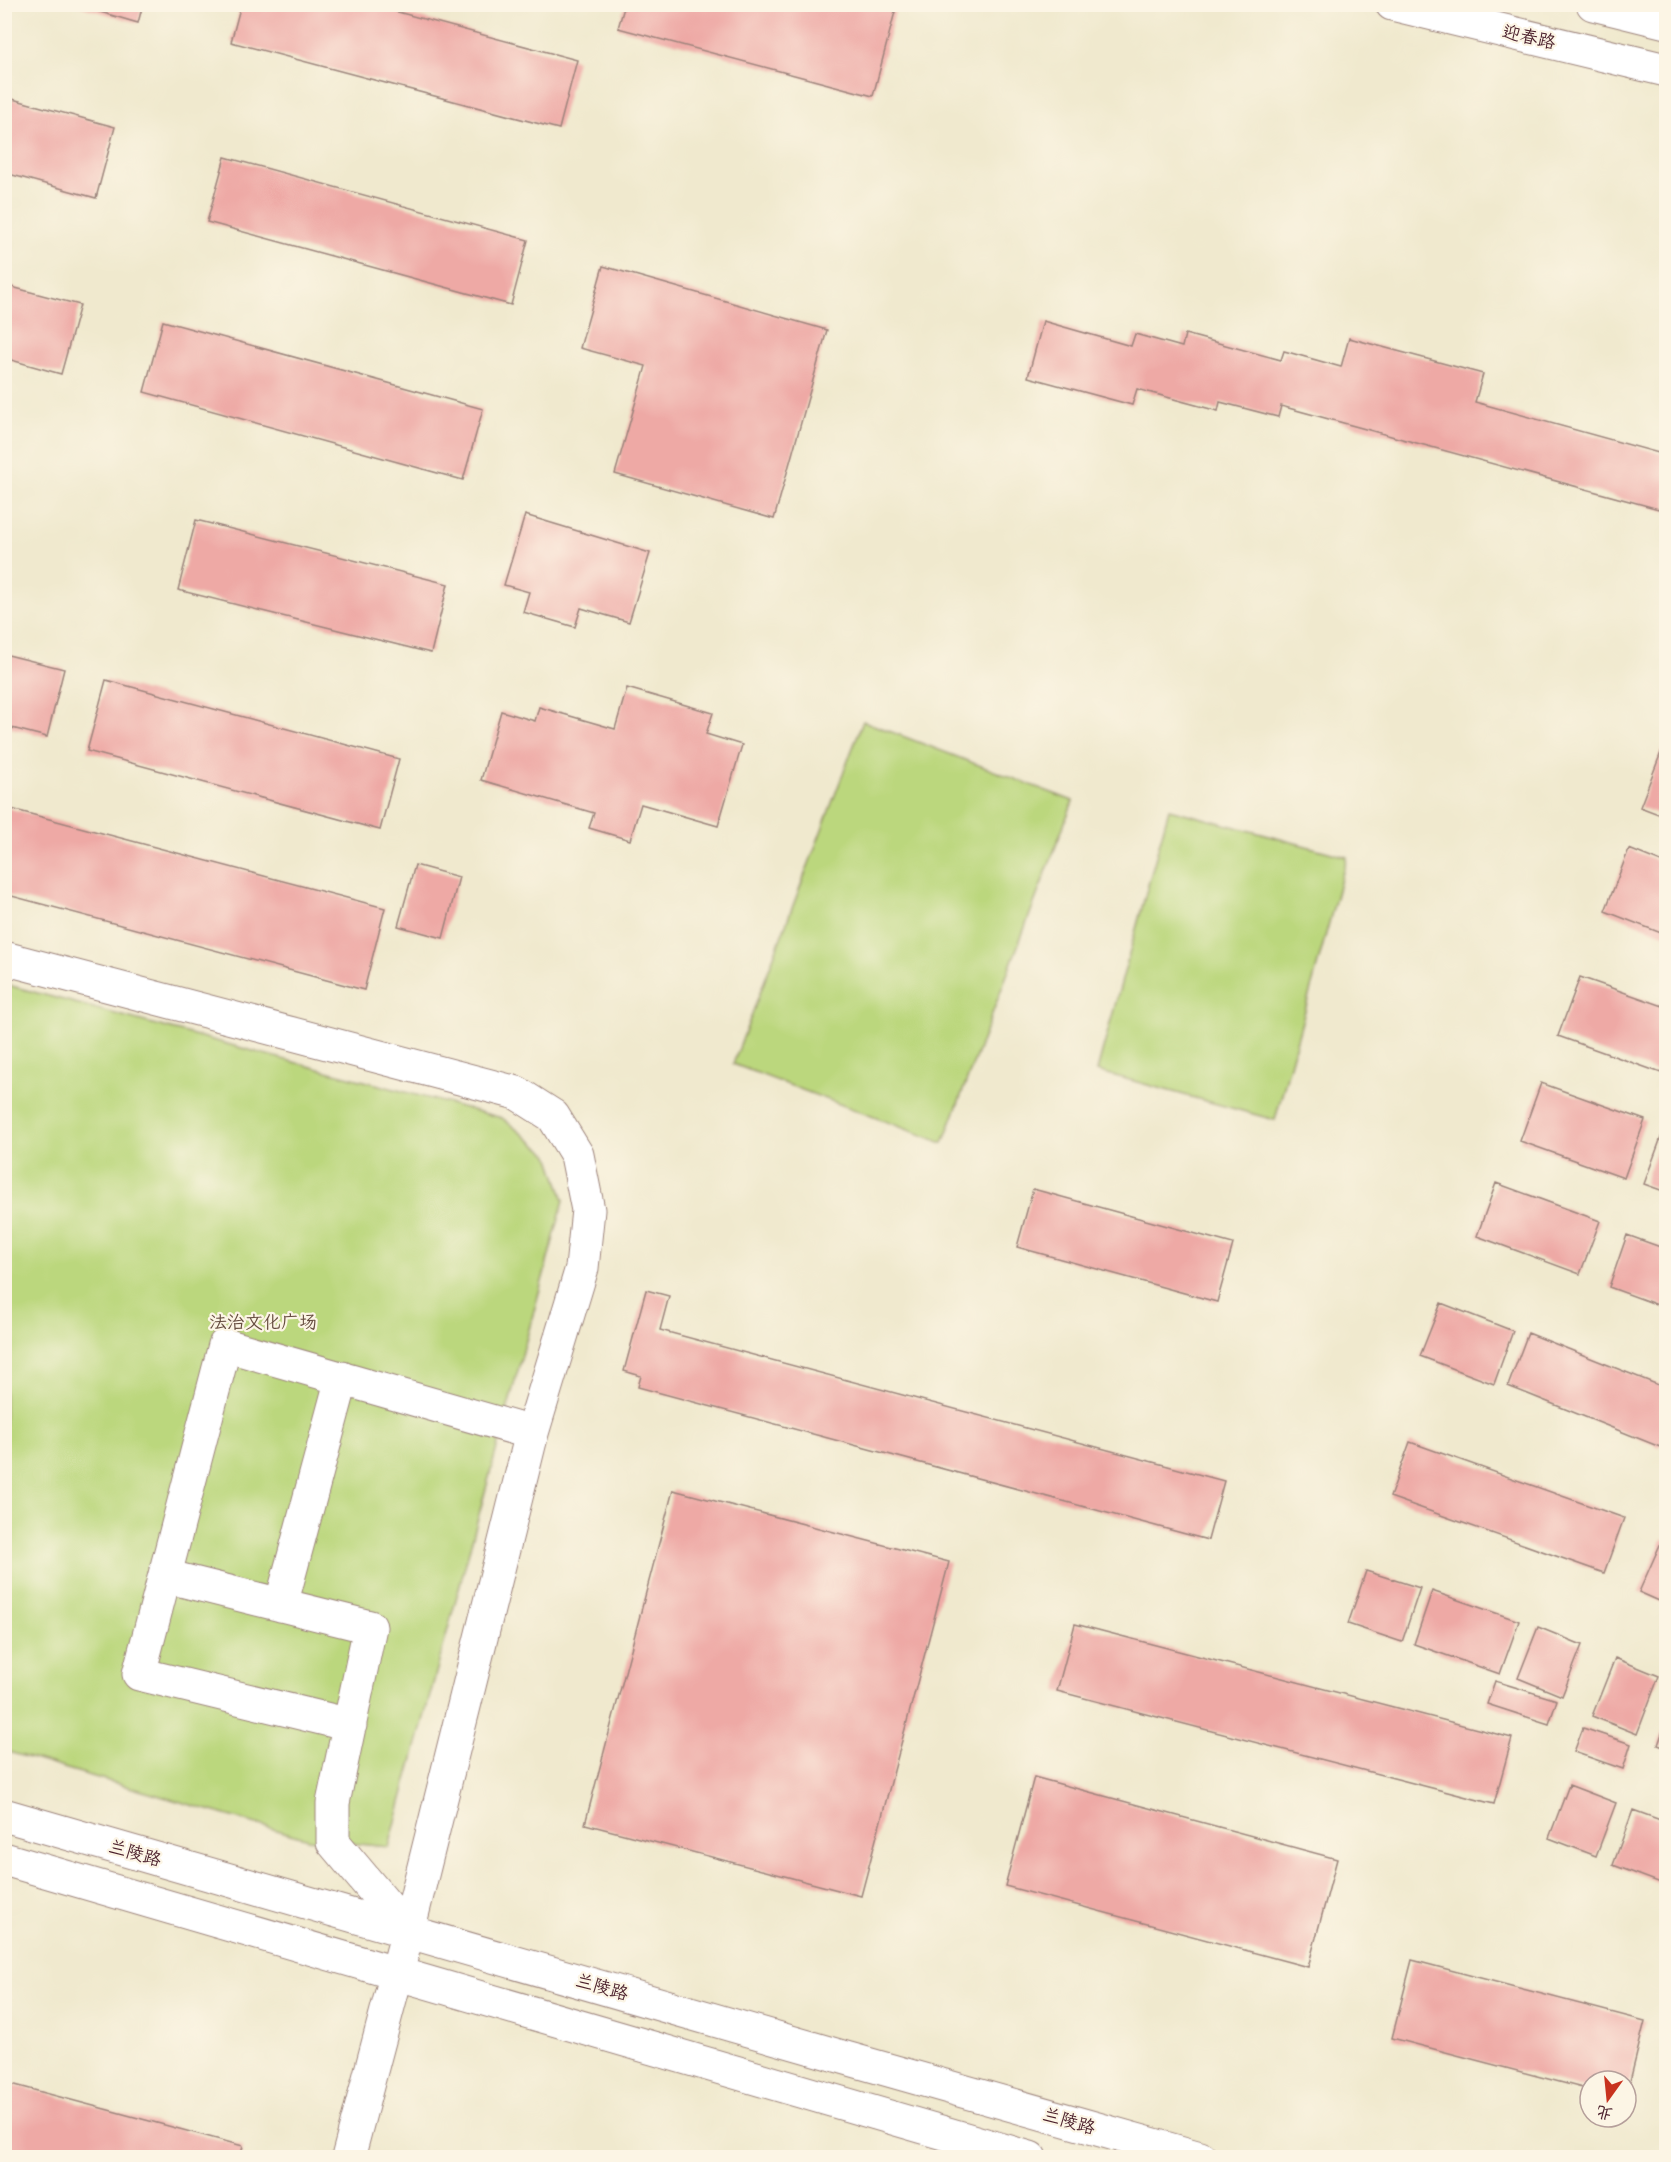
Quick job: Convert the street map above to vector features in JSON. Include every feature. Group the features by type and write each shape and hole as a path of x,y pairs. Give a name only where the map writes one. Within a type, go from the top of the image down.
{"street":[{"name":"迎春路","path":"1392,4 1666,70"},
{"path":"1593,4 1666,22"},
{"path":"4,958 517,1093 553,1116 577,1155 588,1210 582,1268 532,1433 408,1931 348,2157"},
{"path":"350,1725 139,1674 225,1345 532,1433"},
{"path":"281,1605 342,1378"},
{"path":"165,1576 370,1627 333,1803 333,1842 408,1931"},
{"name":"兰陵路","path":"4,1815 857,2061 1200,2157"},
{"path":"4,1859 1030,2157"}],"green space":[{"path":"863,721 1073,801 943,1143 733,1064"},
{"path":"1169,809 1347,857 1275,1120 1097,1071"},
{"name":"法治文化广场","path":"4,984 502,1118 549,1155 564,1200 389,1847 308,1839 5,1751"}],"building":[{"path":"73,4 143,4 138,23"},
{"path":"241,4 368,4 577,60 559,129 231,42"},
{"path":"625,4 897,4 873,96 618,28"},
{"path":"5,97 115,127 96,198 5,173"},
{"path":"225,157 528,240 511,305 207,222"},
{"path":"603,266 827,330 774,519 615,474 646,366 580,348"},
{"path":"4,285 80,305 61,374 4,358"},
{"path":"163,321 483,409 463,480 144,392"},
{"path":"1043,321 1131,346 1135,334 1182,347 1185,334 1281,360 1284,351 1341,367 1349,338 1483,374 1475,402 1666,455 1666,511 1281,406 1278,417 1220,402 1218,411 1137,389 1132,405 1028,377"},
{"path":"525,515 650,553 629,622 581,608 575,627 523,612 529,592 504,585"},
{"path":"196,520 448,584 431,653 178,590"},
{"path":"4,654 64,669 47,737 4,726"},
{"path":"106,680 399,759 380,830 87,751"},
{"path":"627,688 713,713 706,734 742,745 718,826 641,804 630,840 589,828 594,813 481,780 501,711 535,721 539,707 615,729"},
{"path":"1662,750 1666,752 1666,817 1640,807"},
{"path":"4,807 385,908 364,990 4,894"},
{"path":"1629,849 1666,864 1666,935 1605,911"},
{"path":"415,865 459,877 443,938 398,926"},
{"path":"1580,977 1666,1007 1664,1074 1558,1036"},
{"path":"1541,1083 1645,1120 1624,1178 1520,1141"},
{"path":"1666,1124 1666,1192 1644,1184"},
{"path":"1496,1183 1600,1221 1580,1274 1477,1236"},
{"path":"1033,1189 1233,1244 1217,1302 1017,1247"},
{"path":"1627,1235 1666,1249 1666,1308 1609,1287"},
{"path":"646,1290 669,1296 660,1330 1224,1481 1208,1540 638,1387 641,1376 624,1371"},
{"path":"1441,1303 1513,1331 1494,1384 1420,1356"},
{"path":"1528,1333 1666,1388 1666,1432 1660,1447 1508,1386"},
{"path":"1410,1442 1624,1518 1604,1573 1390,1497"},
{"path":"673,1490 949,1562 861,1896 585,1824"},
{"path":"1663,1538 1666,1540 1666,1604 1639,1592"},
{"path":"1366,1571 1420,1588 1402,1642 1348,1624"},
{"path":"1432,1591 1519,1621 1500,1674 1414,1644"},
{"path":"1075,1624 1512,1738 1494,1804 1057,1691"},
{"path":"1538,1627 1582,1645 1562,1696 1518,1678"},
{"path":"1615,1658 1659,1676 1637,1734 1592,1716"},
{"path":"1495,1681 1557,1700 1549,1724 1487,1704"},
{"path":"1666,1722 1666,1748 1658,1745"},
{"path":"1583,1728 1631,1744 1623,1769 1574,1752"},
{"path":"1034,1777 1337,1859 1308,1967 1005,1886"},
{"path":"1569,1785 1616,1803 1596,1856 1549,1838"},
{"path":"1633,1810 1666,1822 1666,1885 1613,1865"},
{"path":"1412,1960 1645,2021 1633,2069 1578,2069 1578,2087 1392,2038"},
{"path":"4,2082 243,2146 240,2158 4,2158"}]}
